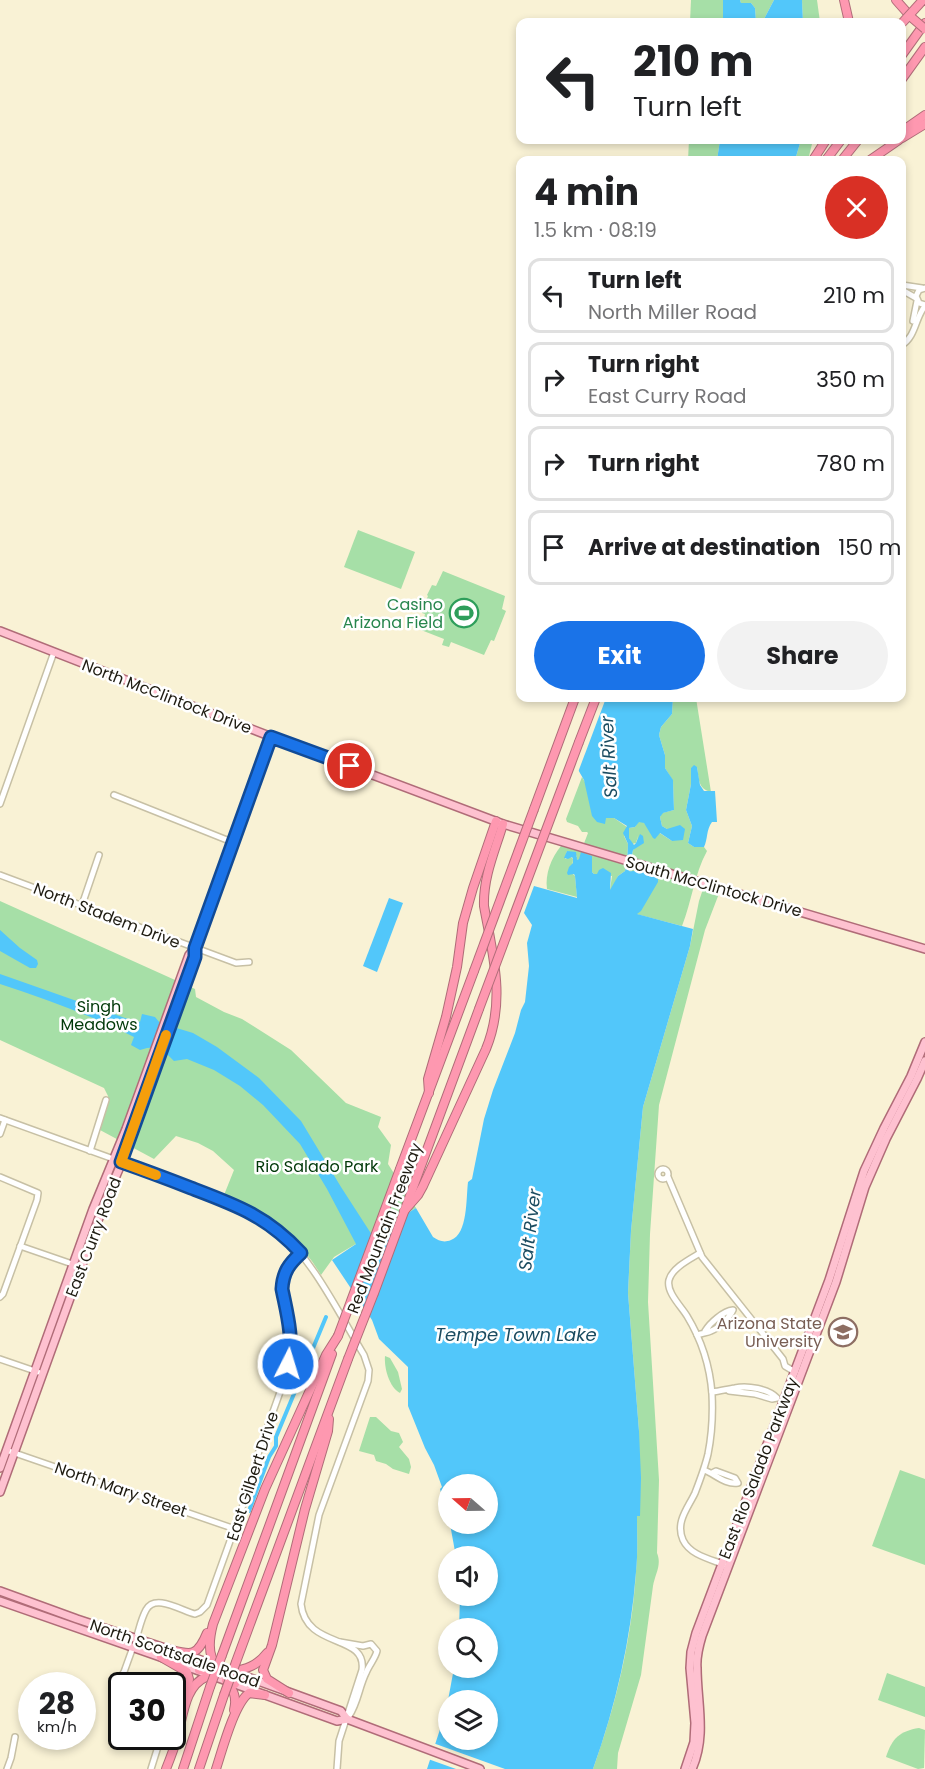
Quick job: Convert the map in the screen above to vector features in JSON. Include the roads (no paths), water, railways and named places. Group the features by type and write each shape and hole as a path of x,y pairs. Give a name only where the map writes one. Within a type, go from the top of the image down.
{"highway":[{"path":"844,0 848,18"},
{"path":"896,0 925,29"},
{"path":"906,19 923,0"},
{"path":"906,49 925,22"},
{"path":"906,73 925,47"},
{"path":"906,128 925,115"},
{"path":"906,135 925,124"},
{"path":"828,156 838,144"},
{"path":"845,156 855,144"},
{"path":"870,156 886,144"},
{"path":"876,156 893,144"},
{"name":"Red Mountain Freeway","path":"183,1769 210,1687 338,1336 574,702"},
{"name":"Red Mountain Freeway","path":"199,1769 348,1359 594,702"},
{"path":"429,1093 428,1079 446,1017 457,967 463,923 473,888 500,823"},
{"path":"404,1211 418,1195 494,1027 498,990 483,894 500,823"},
{"path":"162,1647 188,1653 197,1651 201,1646 213,1624 265,1490 326,1355 338,1336"},
{"path":"289,1693 269,1680 264,1674 264,1667 270,1651 304,1509 328,1431 330,1408"},
{"path":"213,1624 208,1646 212,1658 236,1699 231,1724 216,1769"},
{"path":"166,1769 191,1690 205,1677 247,1668 259,1662 273,1638"},
{"path":"161,1657 187,1672 189,1679 187,1701"},
{"path":"199,1670 243,1676"},
{"path":"220,1672 236,1684"},
{"path":"231,1724 246,1695 252,1693 265,1695"}],"main road":[{"name":"North McClintock Drive","path":"0,631 271,737 500,823"},
{"name":"East Curry Road","path":"0,1492 10,1451 77,1266 98,1196 117,1161 168,1022 195,957 195,948 271,737"},
{"name":"South McClintock Drive","path":"500,823 925,949"},
{"name":"East Rio Salado Parkway","path":"693,1769 700,1740 697,1667 699,1649 751,1488 835,1264 864,1171 911,1076 925,1042"},
{"name":"East Rio Salado Parkway","path":"685,1769 694,1742 690,1659 696,1633 726,1565 784,1401 842,1266 868,1180 925,1061"},
{"name":"East Curry Road","path":"0,1468 10,1451"},
{"name":"North Scottsdale Road","path":"0,1592 162,1647 220,1672"},
{"name":"North Scottsdale Road","path":"0,1601 199,1670"},
{"path":"97,1635 132,1642 136,1639"},
{"path":"133,1647 136,1644 162,1647"},
{"name":"North Scottsdale Road","path":"243,1676 341,1711 347,1719 480,1769"},
{"name":"North Scottsdale Road","path":"236,1684 337,1721 347,1719"}],"street":[{"path":"906,285 924,287"},
{"path":"906,343 913,328 917,292 924,287"},
{"path":"906,293 925,306 913,328"},
{"path":"0,804 54,652"},
{"path":"114,795 232,842"},
{"path":"82,905 99,855"},
{"name":"North Stadem Drive","path":"0,875 236,963 249,962"},
{"path":"90,1151 106,1100"},
{"path":"0,1134 3,1119 216,1196 248,1210 277,1229 301,1253 368,1363 369,1375 319,1515 302,1594 302,1610 309,1626 319,1634 353,1649 367,1661 374,1659"},
{"path":"0,1177 38,1192 0,1298"},
{"path":"668,1177 700,1253 783,1359 786,1366 795,1372"},
{"path":"20,1246 77,1266"},
{"name":"East Gilbert Drive","path":"136,1639 146,1611 154,1603 162,1603 195,1614 207,1605 252,1480 259,1451 285,1378 291,1337 282,1281 289,1264 301,1253"},
{"path":"700,1253 673,1272 669,1284 697,1335 706,1361 712,1392 711,1432 704,1470 682,1517 681,1533 684,1542 693,1552 726,1565"},
{"path":"697,1335 728,1311 740,1305"},
{"path":"0,1359 39,1372"},
{"path":"712,1392 755,1394 784,1401"},
{"name":"North Mary Street","path":"10,1451 235,1529"},
{"path":"704,1470 712,1473 714,1477 751,1488"},
{"path":"340,1642 363,1646 368,1644 374,1646 377,1654 366,1673 347,1719"},
{"path":"338,1769 339,1741 362,1670 360,1650 363,1646"},
{"path":"124,1672 133,1647"},
{"path":"7,1769 15,1737"},
{"path":"151,1769 157,1750"}],"water":[{"path":"723,0 740,0 741,3 751,3 755,8 756,18 723,18"},
{"path":"774,0 802,0 803,18 765,18"},
{"path":"719,144 800,144 796,156 718,156"},
{"name":"Tempe Town Lake","path":"570,702 673,702 672,714 661,727 659,735 665,755 665,768 673,780 674,810 663,813 660,817 662,826 667,829 680,825 685,829 683,840 672,841 660,833 655,839 644,823 639,822 635,827 629,828 629,838 634,845 640,834 643,836 644,843 633,850 629,871 644,871 658,879 641,911 637,914 693,929 643,1107 631,1231 628,1293 641,1478 640,1516 637,1516 637,1565 626,1647 609,1721 593,1769 427,1769 438,1735 438,1750 498,1750 498,1690 450,1690 452,1678 498,1678 498,1618 459,1618 460,1606 498,1606 498,1546 454,1546 452,1534 498,1534 498,1474 438,1474 438,1476 408,1406 408,1367 379,1339 372,1320 332,1260 356,1244 300,1144 263,1105 240,1086 214,1070 187,1059 174,1061 156,1048 140,1050 131,1045 134,1037 118,1029 68,1008 0,984 0,974 125,1018 140,1022 142,1014 155,1017 160,1023 193,1033 217,1047 259,1078 301,1121 372,1235 416,1208 433,1237 442,1241 451,1240 461,1231 468,1182 472,1179 484,1119 525,1002 529,966 527,943 532,925 524,913 534,886 577,898 575,876 567,873 573,859 572,857 564,858 567,851 576,852 577,860 581,852 592,856 594,874 603,868 611,873 610,890 618,876 625,871 628,844 623,833 627,826 614,818 606,818 605,824 597,822 592,816 584,780 569,754"},
{"path":"694,765 697,767 700,785 704,791 715,791 717,822 712,822 710,825 704,847 694,847 688,843 692,826 686,810 691,784 691,768"},
{"path":"389,898 403,903 377,972 363,966"},
{"path":"0,930 37,960 36,968 30,968 0,951"}],"waterway":[{"path":"249,1511 269,1457 276,1446 276,1437 326,1317"}],"place":[{"name":"Casino Arizona Field","path":"464,613"},
{"name":"Arizona State University","path":"843,1332"}],"water label":[{"name":"Salt River","path":"609,757"},
{"name":"Salt River","path":"530,1230"}],"park label":[{"name":"Singh Meadows","path":"99,1015"},
{"name":"Rio Salado Park","path":"317,1166"}]}
